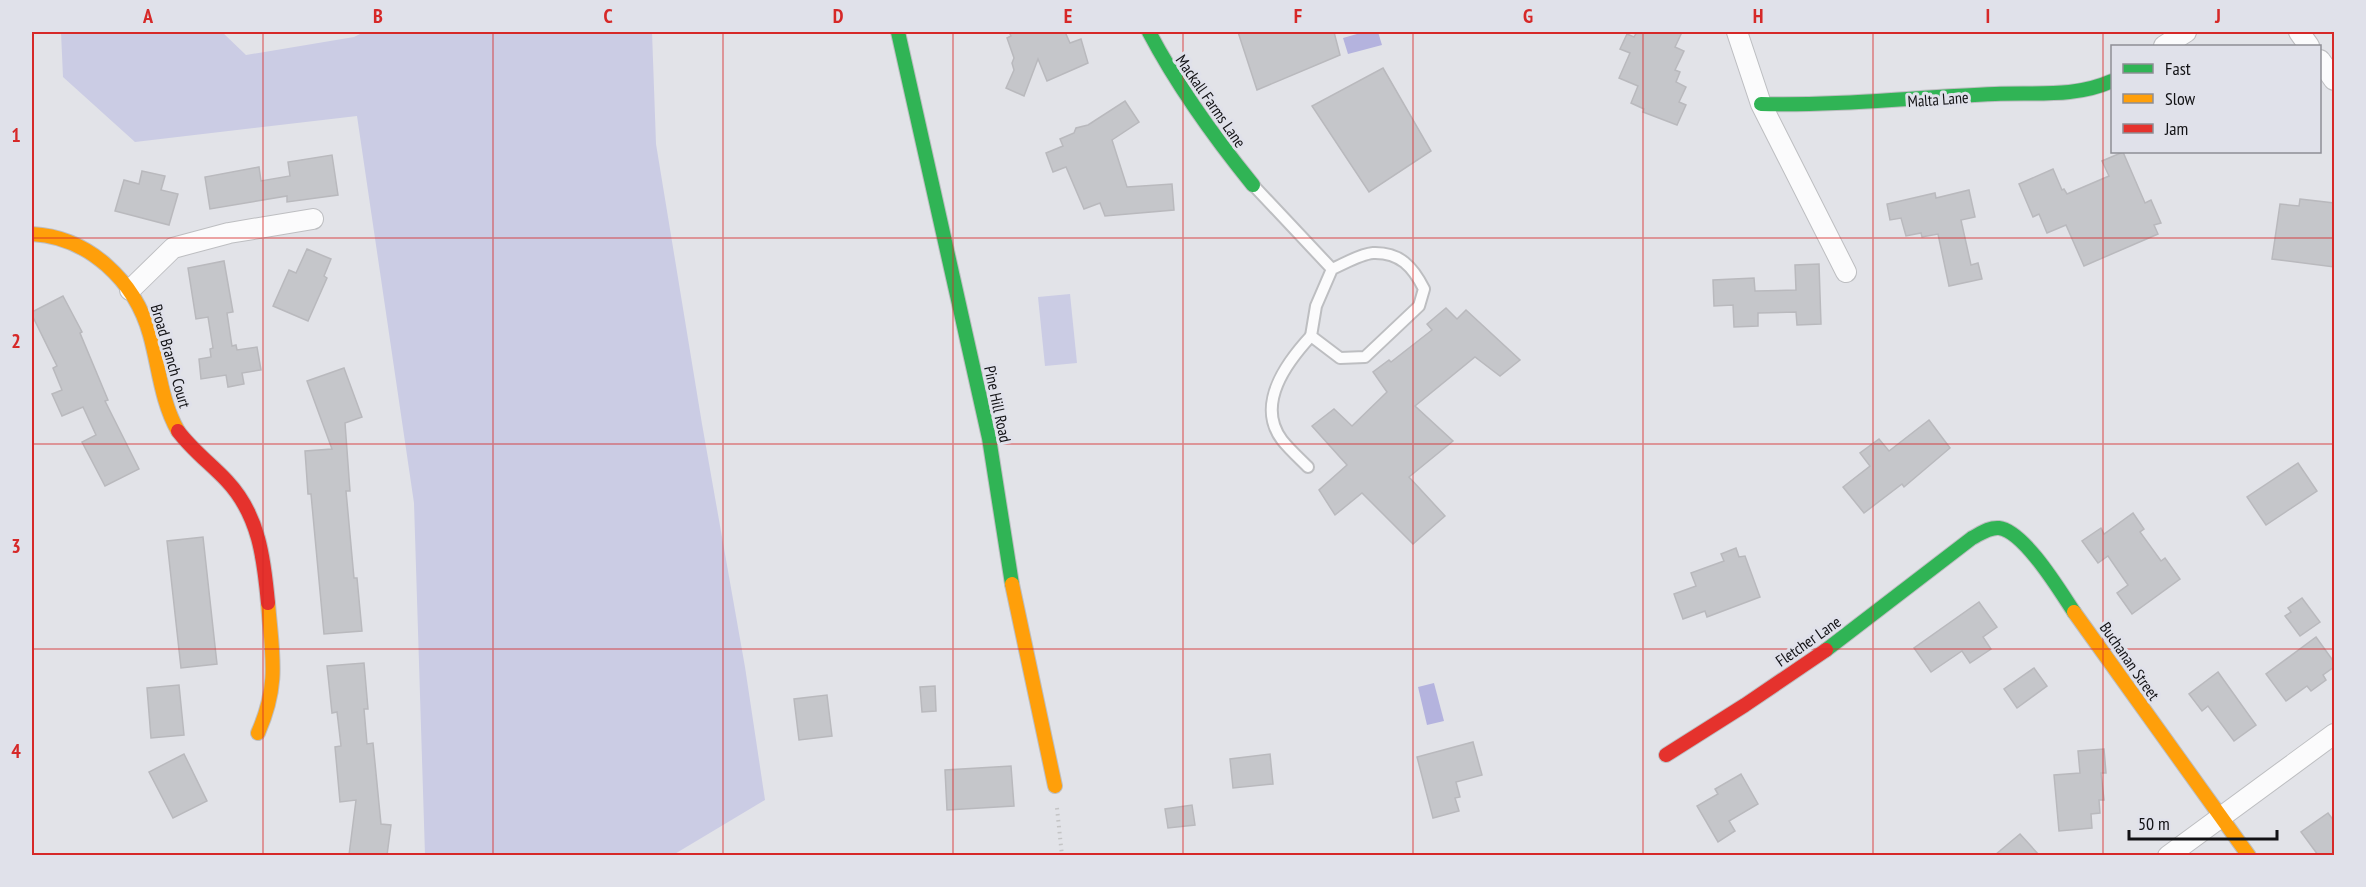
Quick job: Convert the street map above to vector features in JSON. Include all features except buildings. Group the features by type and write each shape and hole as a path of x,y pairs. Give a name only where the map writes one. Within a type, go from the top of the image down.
{"street":[{"name":"Pine Hill Road","path":"898,32 989,438 1010,576 1054,783"},
{"name":"Mackall Farms Lane","path":"1149,32 1164,63 1218,143 1253,185"},
{"path":"1737,32 1761,104 1846,272"},
{"path":"2166,45 2186,32"},
{"path":"2299,32 2309,45"},
{"path":"2321,63 2334,80"},
{"name":"Malta Lane","path":"1761,104 1813,106 1995,94 2086,92 2111,81"},
{"path":"130,290 173,248 229,233 313,219"},
{"name":"Broad Branch Court","path":"32,234 66,241 90,253 112,270 130,290 143,311 153,345 163,401 173,422 191,448 225,479 243,501 254,523 262,547 274,669 268,710 258,733"},
{"name":"Buchanan Street","path":"1964,545 1988,529 1998,527 2007,530 2018,539 2050,578 2249,855"},
{"name":"Fletcher Lane","path":"1666,755 1767,690 1864,622 1964,545"},
{"path":"2168,855 2334,734"}],"lane":[{"path":"1253,185 1332,269"},
{"path":"1308,467 1281,438 1272,408 1275,388 1291,357 1311,336 1316,306 1332,269 1372,253 1398,258 1414,269 1424,289 1419,306 1365,357 1340,358 1311,336"}],"path":[{"path":"1054,783 1062,855"}],"shaded area":[{"path":"61,32 222,32 246,55 354,37 364,32 652,32 656,144 745,667 765,800 673,855 425,855 414,503 357,116 135,142 63,77"},
{"path":"1070,294 1077,363 1045,366 1038,297"}],"water":[{"path":"1364,32 1378,32 1382,45 1348,54 1343,38"},
{"path":"1434,683 1444,721 1427,725 1418,687"}],"traffic: fast":[{"path":"898,32 989,438 1012,584"},
{"path":"1149,32 1197,111 1253,185"},
{"path":"1761,104 1819,104 2054,93 2083,90 2111,81"},
{"path":"1826,650 1972,538 1995,528 2009,532 2030,550 2074,612"}],"traffic: slow":[{"path":"32,234 72,243 107,265 121,280 143,315 164,396 178,431"},
{"path":"1012,584 1055,786"},
{"path":"258,733 272,684 268,603"},
{"path":"2074,612 2249,856"}],"traffic: jam":[{"path":"178,431 227,481 246,508 262,554 268,603"},
{"path":"1666,755 1826,650"}]}
